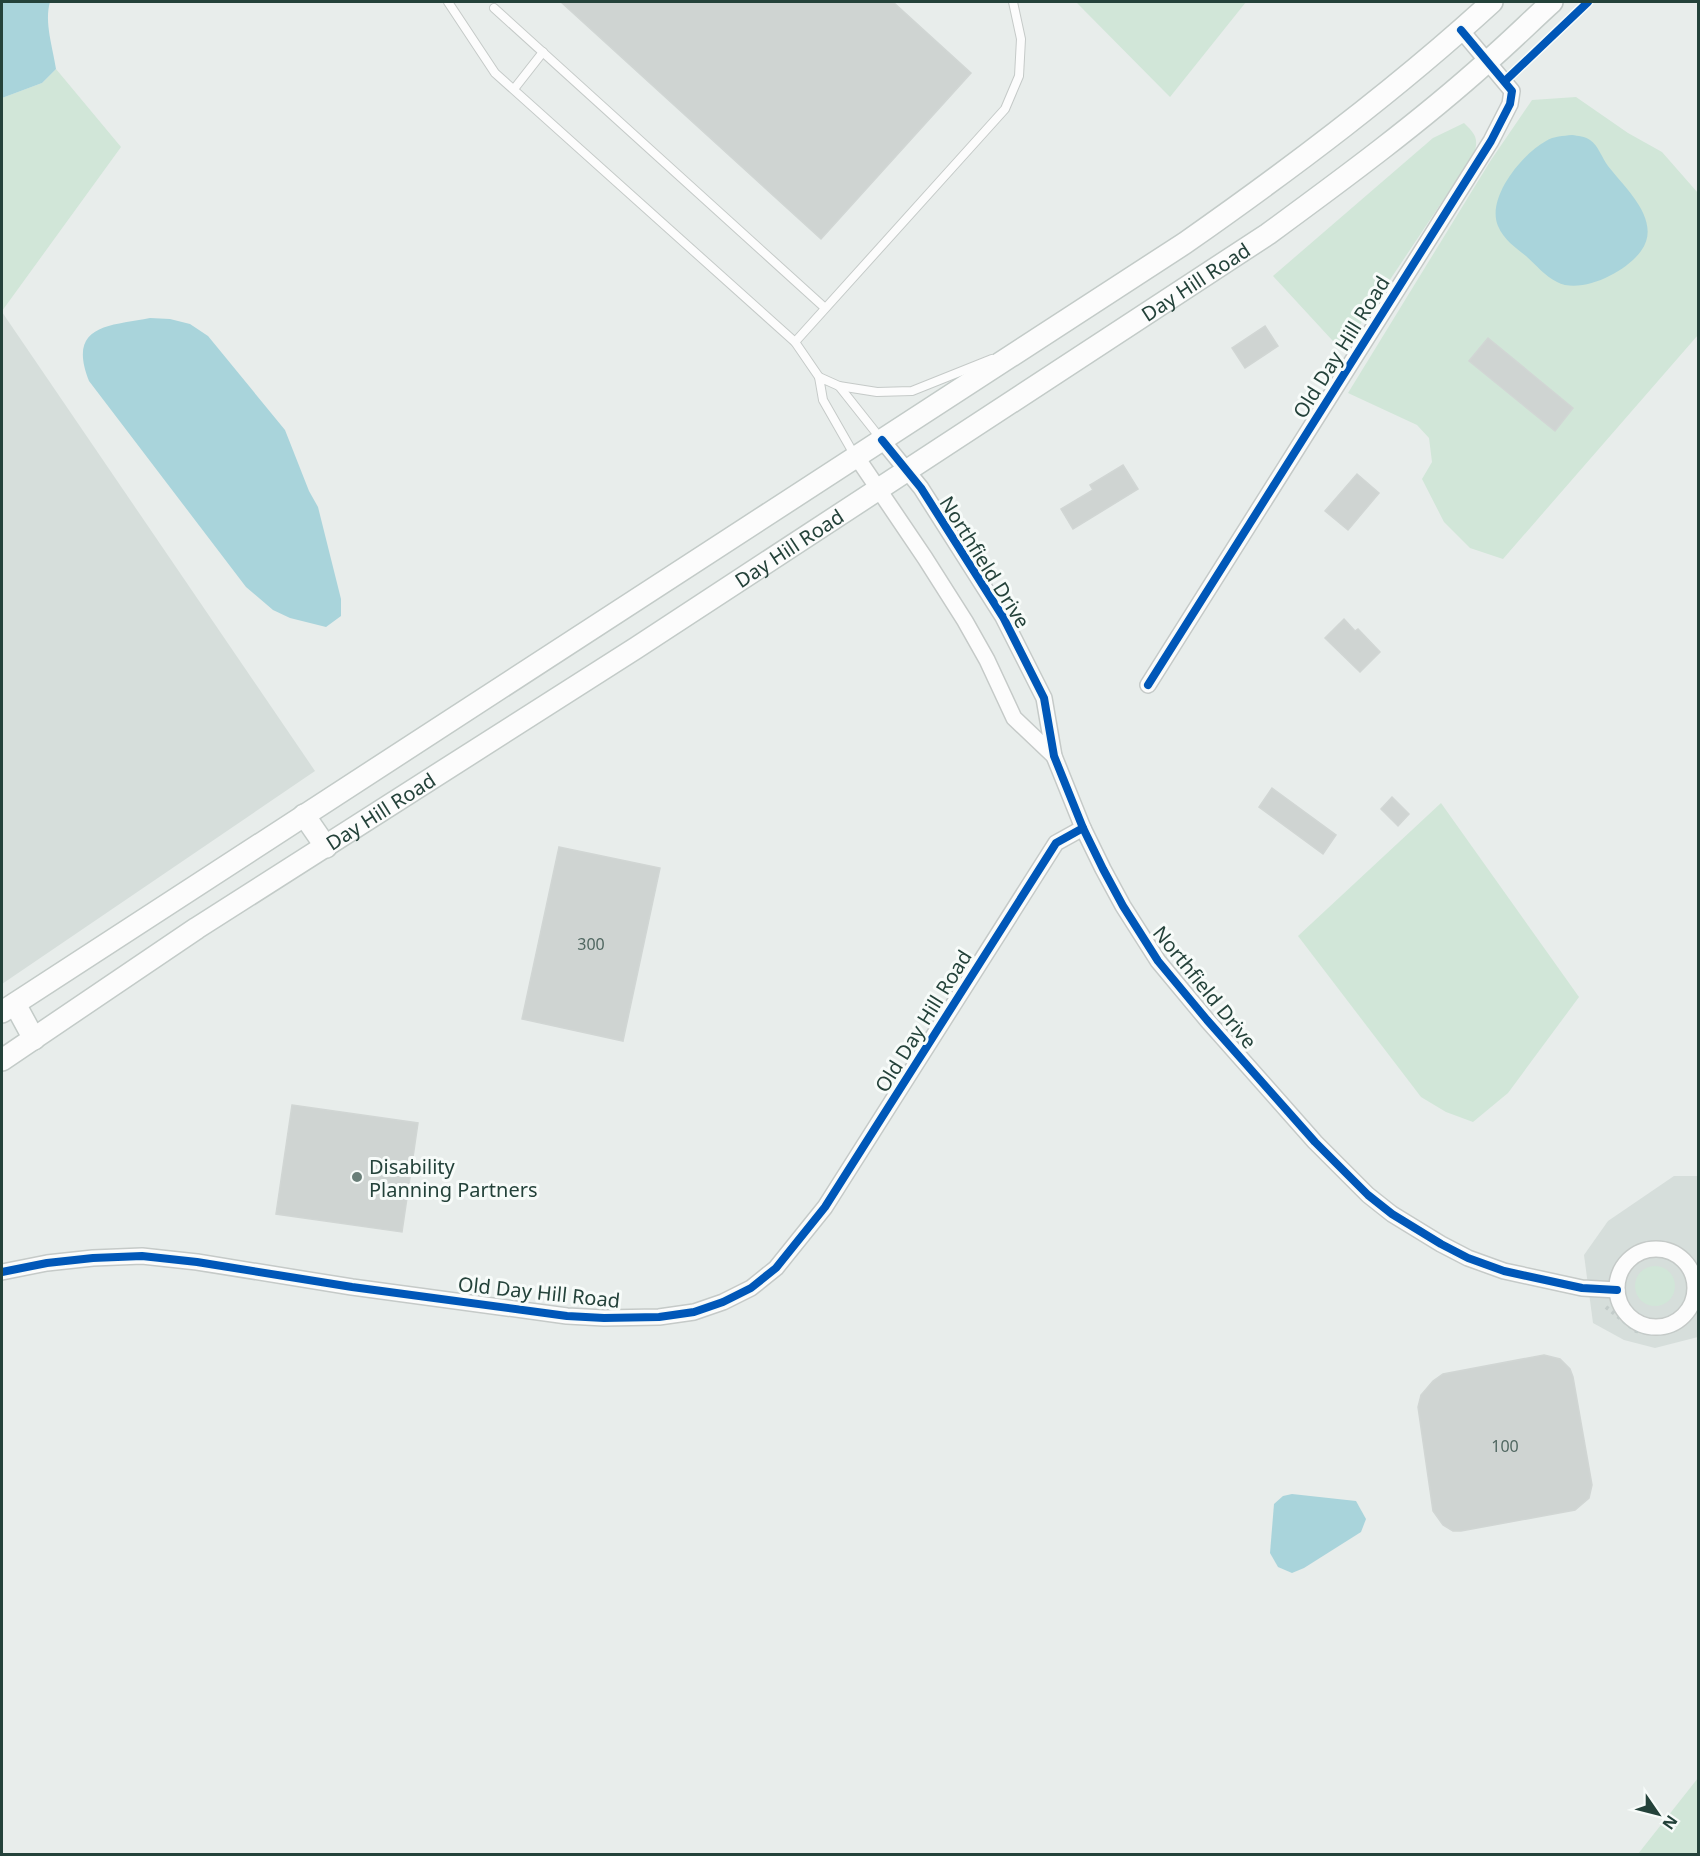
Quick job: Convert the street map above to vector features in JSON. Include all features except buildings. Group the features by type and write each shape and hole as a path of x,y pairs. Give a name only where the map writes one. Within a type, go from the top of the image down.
{"main road":[{"name":"Day Hill Road","path":"8,1008 1185,243 1293,167 1389,91 1492,2"},
{"name":"Day Hill Road","path":"2,1060 197,928 636,648 1268,234 1365,162 1488,61 1552,2"},
{"path":"304,815 326,847"},
{"path":"8,1008 34,1039"}],"street":[{"name":"Old Day Hill Road","path":"1148,685 1506,114 1512,91 1461,30"},
{"name":"Northfield Drive","path":"882,440 921,488 1003,617 1044,698 1054,756 1083,828 1123,906 1177,985 1315,1142 1368,1195 1392,1214 1468,1258 1536,1279 1582,1288 1617,1290"},
{"name":"Northfield Drive","path":"856,456 965,621 987,660 1014,718 1054,756"},
{"name":"Old Day Hill Road","path":"2,1272 47,1263 142,1256 567,1316 659,1317 694,1312 723,1302 751,1288 776,1268 825,1207 1056,843 1083,828"},
{"path":"1656,1249 1681,1258 1695,1271 1697,1300 1680,1319 1667,1326 1653,1327 1640,1324 1628,1316 1620,1304 1617,1290 1620,1273 1631,1258 1656,1249"}],"lane":[{"path":"448,2 495,73 795,342 819,377 823,400 856,456"},
{"path":"795,342 1005,109 1019,76 1021,39 1013,2"},
{"path":"494,8 825,308"},
{"path":"514,88 543,52"},
{"path":"819,377 839,386 877,392 912,391 938,382 964,369 1027,347"},
{"path":"839,386 882,440"}],"path":[{"path":"1603,1305 1636,1331 1664,1333 1677,1329 1697,1300"}],"shaded area":[{"path":"2,312 315,771 2,984"},
{"path":"1674,1176 1698,1176 1698,1337 1655,1348 1624,1340 1593,1323 1584,1255 1608,1221"}],"green space":[{"path":"1076,2 1246,2 1170,97"},
{"path":"56,69 121,147 2,311 2,98 42,83"},
{"path":"1576,97 1628,133 1662,152 1698,193 1698,335 1503,559 1470,548 1444,522 1422,479 1432,462 1429,438 1417,425 1348,393 1491,160 1532,100"},
{"path":"1464,123 1475,137 1474,154 1343,350 1273,276 1433,138"},
{"path":"1441,803 1579,997 1508,1093 1473,1122 1446,1112 1421,1097 1298,936"},
{"path":"1655,1266 1663,1267 1669,1272 1674,1278 1674,1294 1669,1300 1663,1305 1655,1306 1647,1305 1641,1300 1636,1294 1635,1286 1636,1278 1641,1272 1647,1267"},
{"path":"1698,1778 1698,1854 1638,1854"}],"water":[{"path":"2,2 50,2 48,26 56,69 42,83 2,98"},
{"path":"1572,135 1586,138 1595,145 1608,166 1632,195 1645,217 1648,228 1647,240 1641,251 1625,267 1602,279 1578,286 1557,282 1545,274 1500,231 1496,215 1497,203 1502,190 1517,166 1549,139"},
{"path":"150,318 170,319 190,324 208,336 285,430 309,491 318,507 341,599 341,616 326,627 290,618 273,610 246,587 89,381 83,349 88,339 106,327"},
{"path":"1292,1494 1356,1501 1366,1519 1361,1532 1304,1568 1292,1573 1278,1567 1270,1553 1274,1504 1283,1496"}],"cycle path":[{"path":"1505,81 1588,2"},
{"path":"1148,685 1491,141 1510,104 1512,91 1461,30"},
{"path":"882,440 921,488 1003,617 1044,698 1054,756 1083,828 1103,869 1123,906 1158,961 1207,1020 1315,1142 1368,1195 1392,1214 1468,1258 1504,1271 1582,1288 1617,1290"},
{"path":"2,1272 47,1263 142,1256 567,1316 659,1317 694,1312 723,1302 751,1288 776,1268 825,1207 1056,843 1083,828"}],"place":[{"name":"Disability Planning Partners","path":"357,1177"}]}
